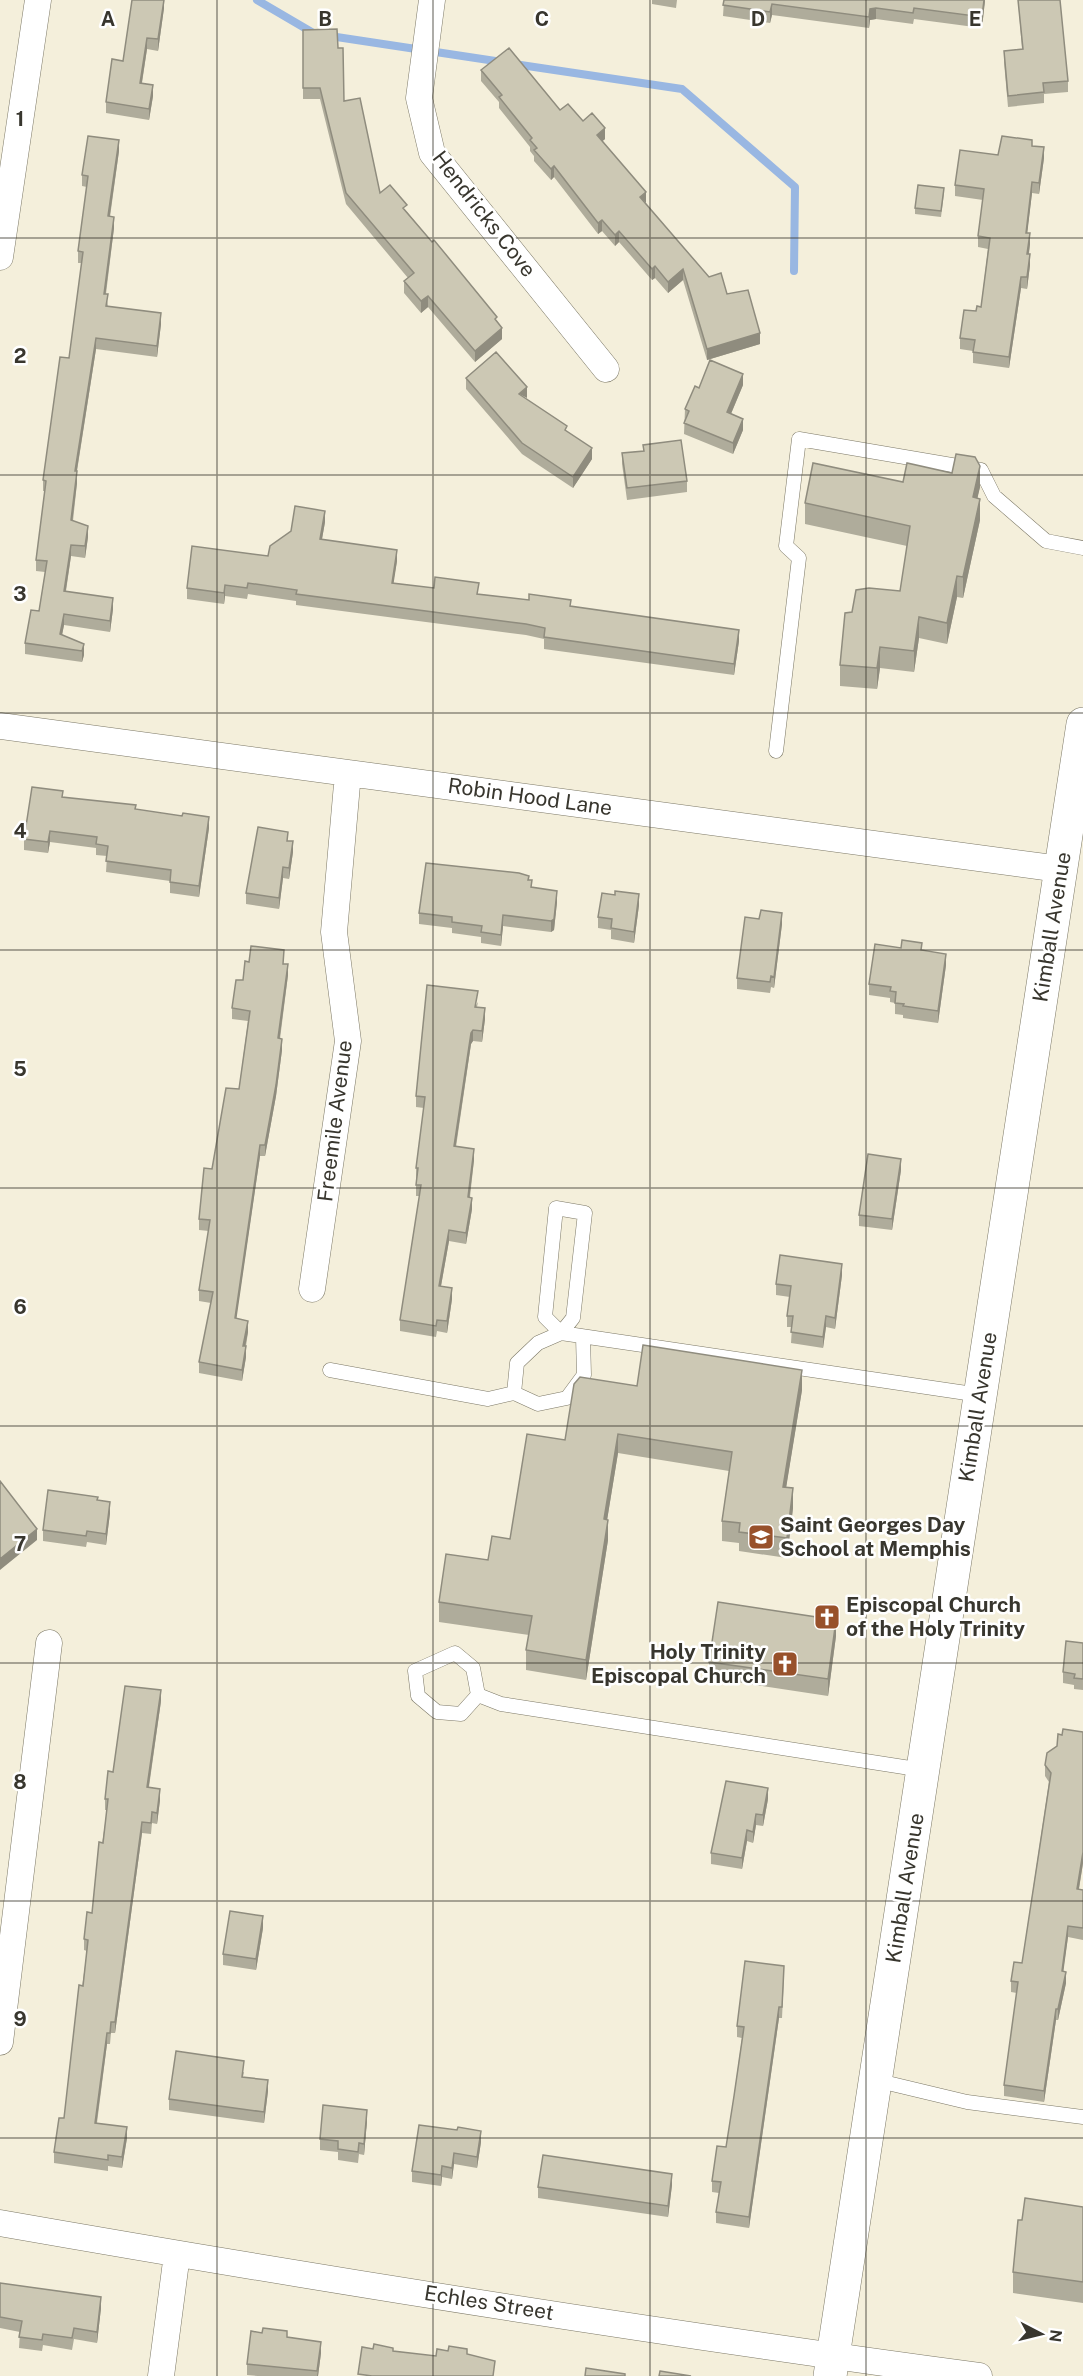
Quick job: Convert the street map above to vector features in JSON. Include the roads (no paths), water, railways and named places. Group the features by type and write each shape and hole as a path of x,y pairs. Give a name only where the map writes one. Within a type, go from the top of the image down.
{"main road":[{"name":"Kimball Avenue","path":"832,2366 1083,724"}],"street":[{"path":"0,257 38,0"},
{"name":"Hendricks Cove","path":"432,0 419,98 432,153 606,369"},
{"name":"Robin Hood Lane","path":"0,726 1060,869"},
{"name":"Freemile Avenue","path":"312,1289 348,1041 334,932 348,773"},
{"path":"0,2042 49,1643"},
{"name":"Echles Street","path":"0,2223 832,2366 979,2376"},
{"path":"161,2376 177,2254"}],"lane":[{"path":"776,752 799,558 786,546 799,439 981,470 994,496 1046,541 1083,549"},
{"path":"514,1393 517,1363 538,1343 561,1333 573,1318 585,1212 556,1208 545,1317 561,1333 980,1395"},
{"path":"330,1370 488,1400 514,1393 538,1404 567,1398 584,1375 583,1337"},
{"path":"455,1653 473,1668 478,1695 461,1714 437,1712 418,1696 415,1671 455,1653"},
{"path":"478,1695 501,1704 923,1770"},
{"path":"876,2080 967,2102 1083,2117"}],"waterway":[{"path":"257,0 315,34"},
{"path":"330,36 502,62"},
{"path":"514,64 682,89 795,187 794,271"}],"place":[{"name":"Saint Georges Day School at Memphis","path":"761,1537"},
{"name":"Episcopal Church of the Holy Trinity","path":"827,1617"},
{"name":"Holy Trinity Episcopal Church","path":"785,1664"}]}
